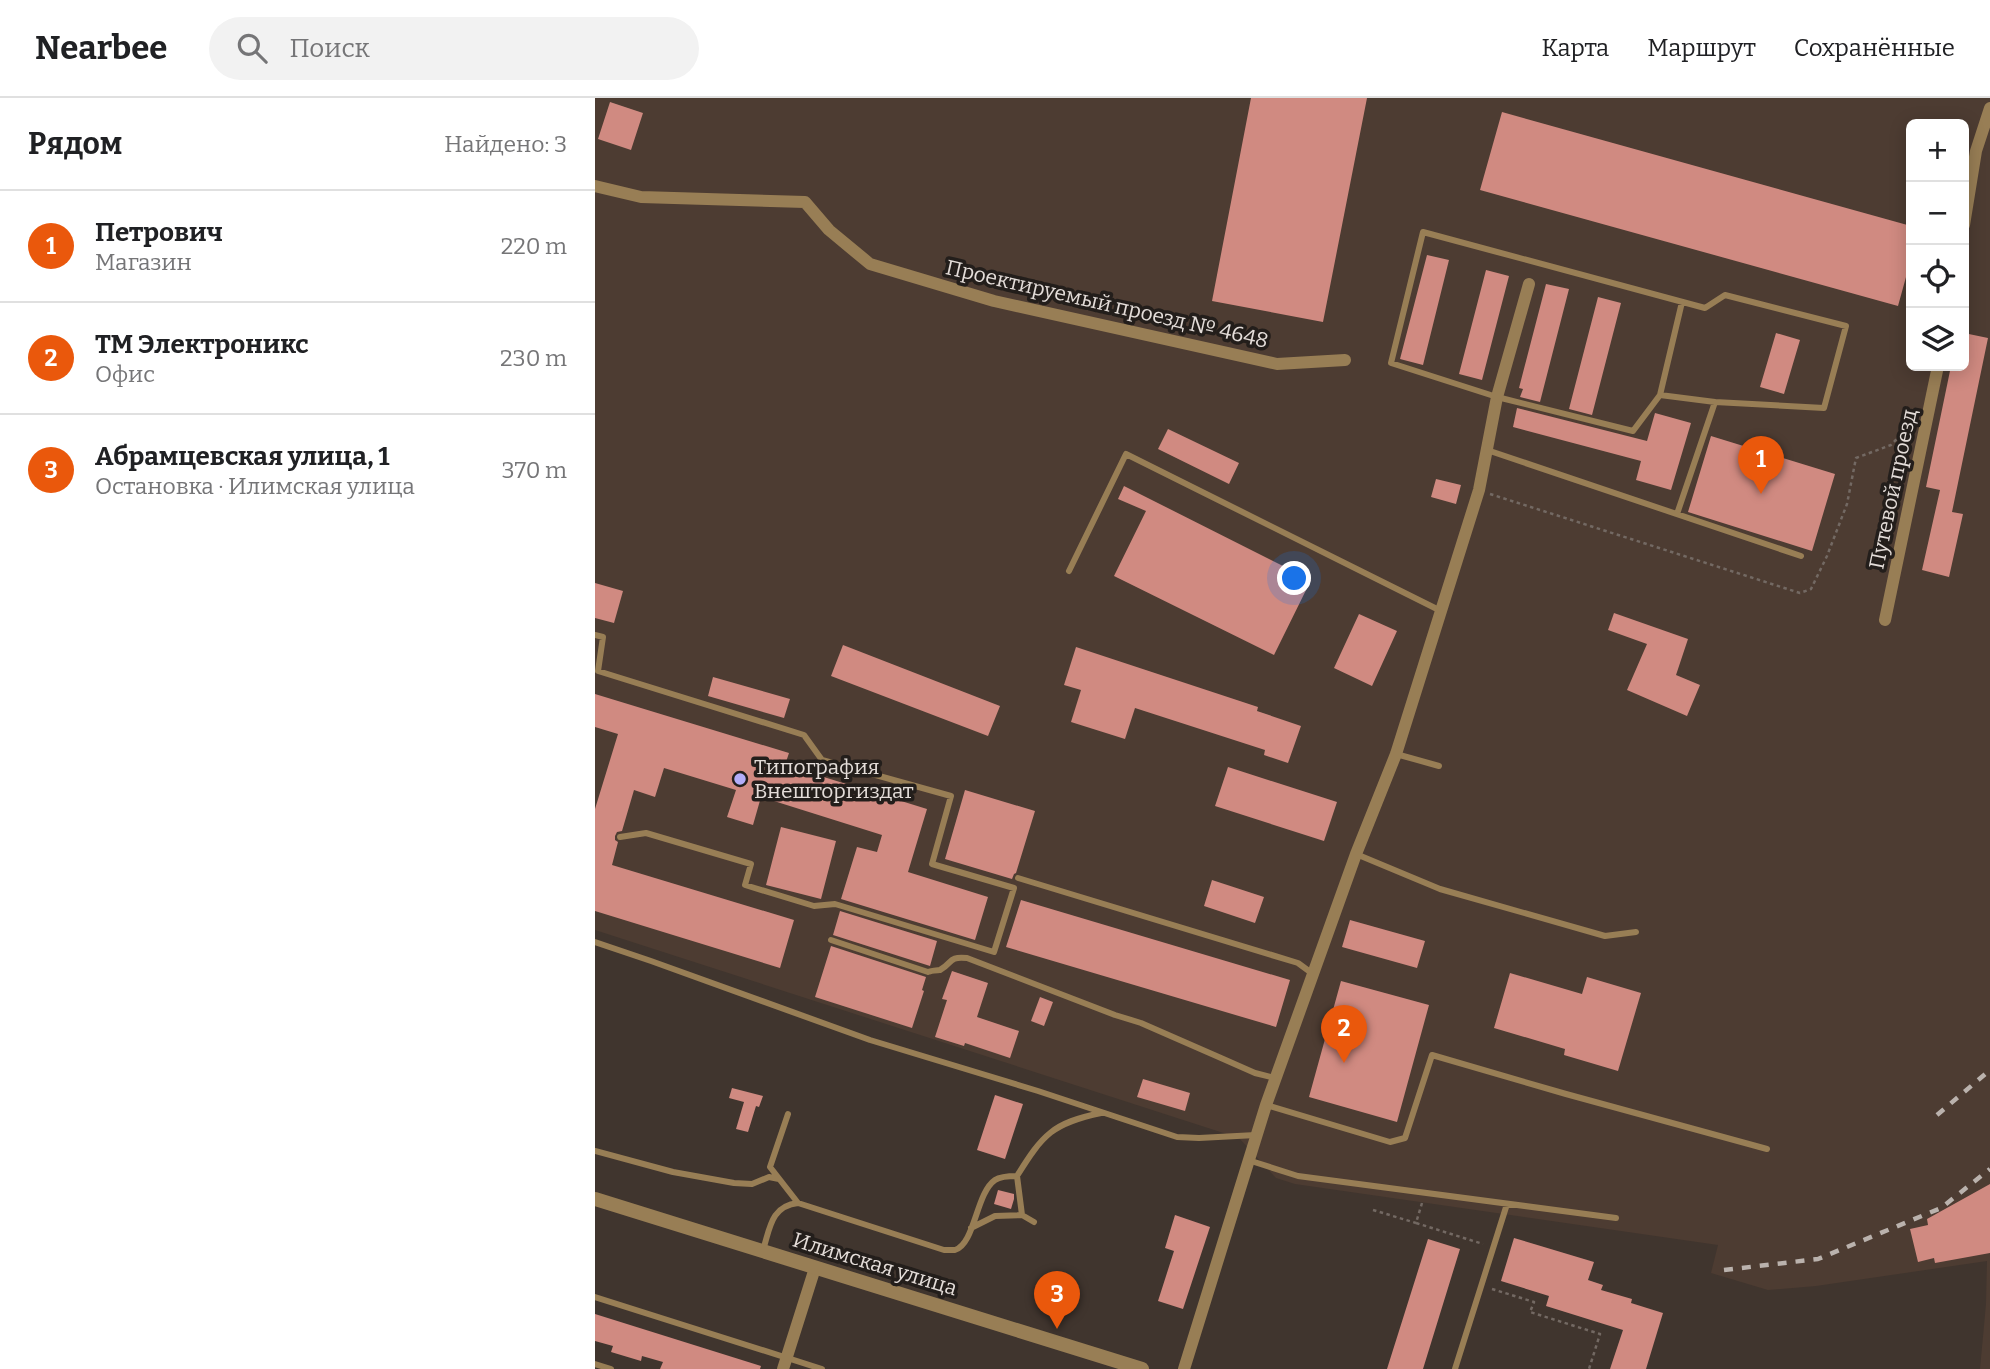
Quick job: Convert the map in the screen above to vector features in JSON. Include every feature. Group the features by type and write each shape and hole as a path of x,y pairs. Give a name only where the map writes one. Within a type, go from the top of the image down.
{"street":[{"path":"1969,194 1976,151 1990,108"},
{"name":"Проектируемый проезд № 4648","path":"595,186 641,197 805,202 829,230 870,264 994,301 1277,364 1345,360"},
{"path":"1184,1369 1275,1078 1395,754 1441,611 1481,485 1497,397 1529,284"},
{"name":"Путевой проезд","path":"1885,620 1937,371"},
{"name":"Илимская улица","path":"595,1199 1142,1369"},
{"path":"785,1363 815,1268"}],"lane":[{"path":"1660,395 1715,402 1823,408 1846,326 1725,295 1705,308 1423,232 1391,363 1497,397 1633,431 1660,395 1682,302"},
{"path":"1677,514 1715,402"},
{"path":"1487,450 1801,556"},
{"path":"1069,571 1126,454 1441,611"},
{"path":"595,635 603,637 599,671 804,735 821,760 951,796 932,863 1014,888 995,953 835,904 814,906 745,885 751,864 646,833 620,837"},
{"path":"1395,754 1439,766"},
{"path":"1356,854 1440,889 1605,936 1636,932"},
{"path":"1018,878 1298,963 1313,974"},
{"path":"831,940 928,972 940,970 956,957 967,958 1141,1023 1255,1073 1275,1078"},
{"path":"595,942 870,1040 1177,1137 1256,1135"},
{"path":"1266,1105 1390,1142 1405,1139 1432,1055 1767,1149"},
{"path":"1034,1222 1022,1215 1017,1176 1039,1143 1056,1127 1075,1118 1103,1112"},
{"path":"788,1115 770,1167 798,1203"},
{"path":"595,1151 673,1172 734,1183 752,1184 769,1177 779,1179"},
{"path":"1248,1160 1297,1175 1616,1218"},
{"path":"763,1251 778,1211 787,1204 798,1203 944,1250 954,1250 961,1247 971,1229 988,1188 995,1180 1017,1176"},
{"path":"1455,1369 1507,1204"},
{"path":"971,1229 995,1216 1022,1215"},
{"path":"595,1297 785,1363 822,1369"},
{"path":"595,1364 611,1369"}],"path":[{"path":"1416,1223 1423,1202"},
{"path":"1373,1210 1493,1248"},
{"path":"1481,1285 1534,1302 1531,1312 1600,1334 1589,1369"}],"shaded area":[{"path":"595,98 1990,98 1990,1369 1980,1369 1987,1261 1816,1286 1768,1290 1711,1273 1718,1245 1295,1184 1276,1178 1239,1138 595,930"}],"building":[{"path":"1251,98 1367,98 1323,322 1212,301"},
{"path":"610,102 643,113 631,150 598,139"},
{"path":"1502,112 1906,225 1906,277 1898,306 1480,190"},
{"path":"1427,255 1449,260 1423,365 1400,359"},
{"path":"1486,270 1509,276 1482,380 1459,374"},
{"path":"1546,284 1569,289 1540,402 1520,397 1523,389 1519,388"},
{"path":"1598,297 1621,303 1592,415 1569,409"},
{"path":"1776,333 1800,340 1784,394 1760,387"},
{"path":"1969,334 1988,338 1952,512 1963,514 1949,577 1922,570 1940,490 1926,487 1950,371 1969,371"},
{"path":"1517,408 1647,441 1655,413 1691,423 1671,490 1636,480 1641,461 1513,427"},
{"path":"1168,429 1239,463 1229,484 1158,449"},
{"path":"1711,436 1835,474 1812,551 1688,512"},
{"path":"1436,479 1461,485 1456,504 1431,497"},
{"path":"1124,486 1311,580 1274,655 1114,576 1146,511 1118,499"},
{"path":"595,583 623,591 614,623 595,618"},
{"path":"1614,613 1688,639 1676,675 1700,685 1687,716 1627,690 1647,644 1608,630"},
{"path":"1359,614 1397,631 1372,686 1334,668"},
{"path":"843,645 1000,706 988,736 831,676"},
{"path":"1076,647 1258,707 1257,711 1301,726 1288,763 1264,755 1265,750 1135,708 1125,739 1071,722 1081,690 1064,685"},
{"path":"713,677 790,699 784,718 708,696"},
{"path":"595,694 789,753 785,765 927,809 908,872 988,897 975,940 841,899 857,847 877,852 882,835 761,797 753,825 727,817 736,790 664,768 655,797 634,790 622,831 615,836 618,842 612,865 794,920 780,968 595,911 595,809 618,734 595,727"},
{"path":"1228,767 1337,802 1324,841 1215,806"},
{"path":"965,790 1035,811 1012,879 945,859"},
{"path":"781,827 836,841 821,899 766,885"},
{"path":"1212,880 1264,897 1255,923 1204,906"},
{"path":"1021,900 1290,980 1276,1027 1006,947"},
{"path":"840,911 937,941 930,966 833,935"},
{"path":"1350,920 1425,941 1417,968 1342,947"},
{"path":"831,946 926,977 912,1028 815,997"},
{"path":"952,971 988,983 977,1017 1019,1031 1010,1058 965,1043 964,1046 935,1037 947,1000 942,999"},
{"path":"1510,973 1582,994 1587,977 1641,993 1618,1071 1564,1055 1565,1049 1494,1028"},
{"path":"1341,981 1429,1005 1397,1122 1309,1097"},
{"path":"1040,997 1053,1002 1044,1026 1031,1021"},
{"path":"1143,1079 1190,1093 1185,1111 1137,1097"},
{"path":"732,1088 763,1096 759,1107 756,1106 748,1132 736,1129 744,1102 729,1098"},
{"path":"995,1095 1023,1104 1005,1159 977,1150"},
{"path":"1990,1184 1990,1253 1935,1263 1934,1258 1918,1262 1910,1229 1928,1225 1927,1219"},
{"path":"998,1190 1014,1194 1011,1209 994,1204"},
{"path":"1175,1215 1210,1227 1183,1309 1158,1301 1174,1251 1165,1248"},
{"path":"1514,1238 1594,1262 1588,1280 1603,1285 1601,1290 1632,1299 1631,1303 1663,1313 1646,1369 1610,1369 1623,1330 1546,1306 1549,1296 1501,1281"},
{"path":"1428,1239 1460,1249 1423,1369 1387,1369"},
{"path":"595,1314 761,1366 760,1369 660,1369 663,1362 642,1356 641,1361 611,1352 613,1346 595,1341"}],"railway":[{"path":"1937,1115 1990,1070"},
{"path":"1724,1270 1818,1259 1941,1208 1990,1169"}],"place":[{"name":"Петрович","path":"1761,494"},
{"name":"Типография Внешторгиздат","path":"740,779"},
{"name":"ТМ Электроникс","path":"1344,1063"},
{"name":"Абрамцевская улица, 1","path":"1057,1329"}]}
